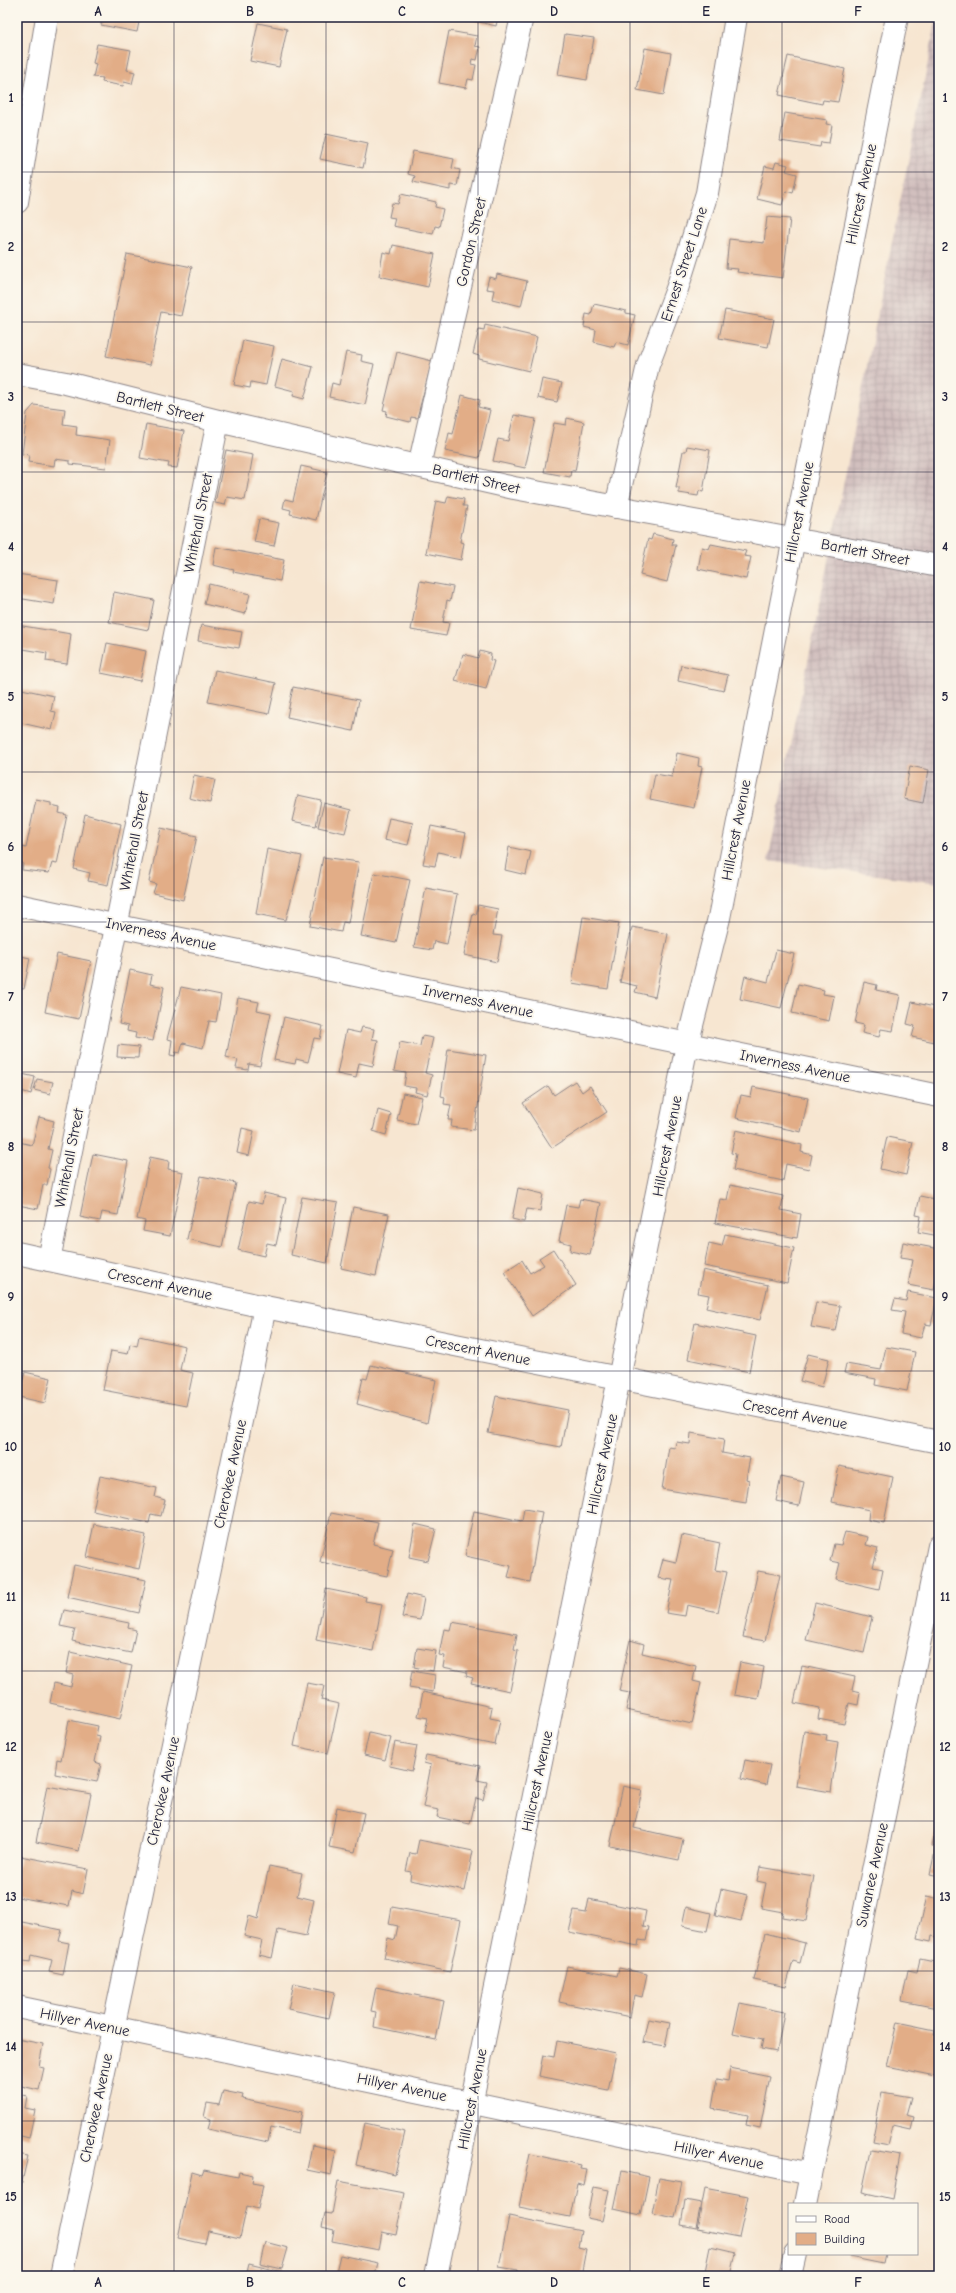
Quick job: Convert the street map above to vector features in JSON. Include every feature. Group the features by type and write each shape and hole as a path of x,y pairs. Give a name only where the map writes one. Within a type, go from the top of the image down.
{"street":[{"path":"17,202 47,17"},
{"name":"Gordon Street","path":"419,466 522,17"},
{"name":"Ernest Street Lane","path":"616,507 648,365 675,295 707,193 736,17"},
{"name":"Hillcrest Avenue","path":"436,2276 687,1045 719,918 897,17"},
{"name":"Bartlett Street","path":"17,374 66,383 218,421 514,488 939,566"},
{"name":"Whitehall Street","path":"49,1260 218,421"},
{"name":"Inverness Avenue","path":"17,905 117,924 687,1045 939,1096"},
{"name":"Crescent Avenue","path":"17,1253 265,1307 939,1442"},
{"name":"Cherokee Avenue","path":"61,2276 265,1307"},
{"name":"Suwanee Avenue","path":"805,2203 939,1546"},
{"name":"Hillyer Avenue","path":"17,2007 471,2101 811,2174"},
{"path":"790,2276 795,2255"}],"shaded area":[{"path":"937,17 939,17 939,883 768,861"}],"building":[{"path":"102,17 145,17 139,22 137,32 101,25"},
{"path":"458,17 498,17 496,26"},
{"path":"258,23 287,29 279,67 250,61"},
{"path":"449,31 477,36 475,46 480,47 477,60 472,59 471,64 476,65 473,80 468,79 466,88 439,83"},
{"path":"565,34 594,38 587,80 558,75"},
{"path":"97,44 131,50 127,70 135,72 132,84 124,82 123,86 102,82 103,78 93,77 96,64 93,63"},
{"path":"645,48 671,53 664,95 637,90"},
{"path":"788,56 845,69 838,102 823,100 822,104 779,95"},
{"path":"785,113 827,120 826,124 832,125 829,143 821,142 820,147 780,141"},
{"path":"326,134 368,143 363,168 320,159"},
{"path":"413,151 454,159 452,168 460,170 457,186 450,185 450,190 413,182 415,176 408,174"},
{"path":"776,162 788,165 786,171 797,174 793,193 786,191 782,205 757,199 765,166 774,168"},
{"path":"401,194 436,202 435,207 443,209 439,227 435,226 433,234 393,226 395,218 389,217 392,203 398,204"},
{"path":"767,217 790,219 783,278 737,272 738,269 726,268 729,239 764,243"},
{"path":"393,245 435,254 428,287 379,276 383,252 391,254"},
{"path":"127,254 192,267 181,316 161,312 150,365 106,356"},
{"path":"497,274 527,281 521,306 492,299 494,290 486,289 489,277 496,279"},
{"path":"594,304 626,311 626,313 635,315 628,345 616,342 614,347 594,342 596,330 584,327 586,314 591,315"},
{"path":"725,310 774,319 768,347 719,338"},
{"path":"485,325 537,337 529,371 479,359 479,356 473,354 479,329 484,330"},
{"path":"243,340 274,346 266,385 251,382 250,388 234,385"},
{"path":"346,352 362,355 361,361 374,364 365,405 329,397 332,383 339,385"},
{"path":"397,352 432,361 417,418 411,417 410,422 386,416 387,411 383,410"},
{"path":"282,359 313,367 304,399 293,396 294,391 275,386"},
{"path":"542,379 562,383 557,402 538,398"},
{"path":"462,395 480,400 478,407 490,410 479,458 445,451 449,433 453,434"},
{"path":"34,405 65,409 63,424 77,426 76,435 110,440 106,468 70,464 70,461 55,459 54,466 28,462 29,455 22,454 27,413"},
{"path":"514,415 536,419 525,468 493,461 498,439 508,441"},
{"path":"567,418 584,422 575,471 571,470 570,477 544,472 554,423 566,425"},
{"path":"146,424 184,431 177,468 168,467 169,463 140,458"},
{"path":"687,446 710,450 703,492 699,491 698,496 679,493 679,488 676,488 683,451 686,451"},
{"path":"226,450 253,455 245,500 227,497 225,505 215,503"},
{"path":"301,466 327,472 316,520 290,514 291,510 283,508 285,499 293,501"},
{"path":"448,496 464,499 463,506 467,506 460,542 464,543 461,560 426,553 436,501 446,503"},
{"path":"259,519 279,523 274,546 254,542"},
{"path":"653,534 673,539 672,545 676,545 667,582 640,575 648,539 651,540"},
{"path":"711,544 746,551 744,556 751,557 746,579 698,569 702,547 709,549"},
{"path":"216,547 284,560 280,581 233,572 234,570 213,565"},
{"path":"17,574 58,580 54,604 17,598"},
{"path":"420,581 453,587 450,601 447,600 443,622 449,623 446,636 411,630"},
{"path":"209,584 250,594 245,614 204,604"},
{"path":"114,592 154,600 148,630 109,622"},
{"path":"17,625 71,634 67,664 46,661 47,653 17,648"},
{"path":"201,625 242,632 239,648 198,641"},
{"path":"107,643 146,651 140,681 101,673"},
{"path":"480,651 491,654 490,660 494,661 486,689 455,681 463,654 478,658"},
{"path":"681,665 728,675 724,691 678,681"},
{"path":"215,670 276,683 269,714 208,702"},
{"path":"293,687 359,700 353,731 287,717"},
{"path":"17,688 54,696 51,711 56,712 52,730 17,722"},
{"path":"677,753 699,758 698,766 702,767 694,808 650,799 655,774 672,777"},
{"path":"910,766 929,770 923,803 904,799"},
{"path":"194,775 215,780 210,803 189,798"},
{"path":"298,795 321,800 316,826 292,821"},
{"path":"36,800 51,803 51,806 60,808 59,813 67,815 57,864 52,863 49,873 22,870 23,863 17,862 18,846 26,848"},
{"path":"324,803 351,810 345,833 318,827"},
{"path":"85,814 121,824 108,885 88,881 90,873 74,869"},
{"path":"389,818 413,823 408,845 384,840"},
{"path":"431,826 466,833 461,857 438,852 435,866 423,864"},
{"path":"161,828 197,836 183,900 153,893 156,884 149,882"},
{"path":"509,847 531,852 526,875 505,870"},
{"path":"267,849 302,856 286,920 256,914"},
{"path":"323,857 359,862 348,923 343,922 341,932 310,926"},
{"path":"374,873 410,880 396,943 361,936"},
{"path":"426,888 457,894 447,944 434,941 432,950 414,947"},
{"path":"478,905 498,909 493,935 502,936 497,962 464,955 473,914 476,915"},
{"path":"583,917 619,923 608,989 572,983"},
{"path":"632,927 668,934 655,997 635,992 637,986 620,982"},
{"path":"776,950 794,954 781,1008 740,999 745,976 768,982"},
{"path":"57,954 91,961 79,1019 45,1012"},
{"path":"17,955 30,958 24,989 17,988"},
{"path":"130,970 152,975 150,984 164,987 153,1041 135,1038 136,1033 127,1031 128,1026 119,1024"},
{"path":"864,982 877,985 876,990 900,995 893,1031 881,1029 879,1037 862,1033 864,1025 855,1023"},
{"path":"798,984 824,990 823,994 834,996 829,1021 792,1013"},
{"path":"181,987 221,995 216,1022 209,1021 203,1048 183,1043 180,1053 176,1052 175,1056 170,1055 172,1040 167,1039"},
{"path":"238,998 259,1002 257,1010 271,1013 260,1066 249,1064 248,1070 236,1068 238,1060 226,1057"},
{"path":"912,1002 939,1008 939,1043 912,1037 915,1026 907,1024"},
{"path":"284,1017 323,1026 320,1039 314,1038 308,1062 296,1059 295,1064 274,1060"},
{"path":"362,1027 374,1029 372,1039 378,1040 373,1066 359,1063 356,1078 337,1074 346,1030 360,1033"},
{"path":"422,1036 433,1038 425,1073 432,1075 427,1095 415,1092 416,1088 404,1086 406,1073 394,1071 400,1042 420,1046"},
{"path":"118,1045 139,1047 138,1058 117,1057"},
{"path":"448,1049 486,1055 474,1130 451,1127 452,1120 448,1120 451,1105 444,1104 445,1097 441,1096"},
{"path":"22,1074 35,1077 31,1094 18,1090"},
{"path":"37,1079 53,1082 50,1094 34,1090"},
{"path":"575,1081 582,1092 590,1086 607,1112 552,1148 523,1103 548,1086 554,1095"},
{"path":"753,1087 808,1098 801,1132 736,1118 741,1095 751,1097"},
{"path":"403,1093 422,1097 416,1124 397,1120"},
{"path":"378,1110 391,1114 386,1135 373,1131"},
{"path":"39,1117 54,1121 48,1149 52,1150 48,1168 50,1169 47,1185 43,1185 38,1209 18,1205 20,1198 17,1197 17,1151 19,1142 32,1145"},
{"path":"242,1128 254,1131 249,1156 237,1153"},
{"path":"736,1130 802,1145 801,1152 812,1155 809,1169 786,1164 783,1181 733,1170 736,1154 731,1153"},
{"path":"887,1137 913,1142 906,1175 880,1169"},
{"path":"93,1154 128,1161 118,1215 102,1212 100,1221 80,1217"},
{"path":"939,1155 939,1182 933,1180"},
{"path":"150,1157 169,1161 168,1169 183,1172 170,1236 143,1231 145,1221 137,1219"},
{"path":"201,1176 236,1183 222,1247 187,1239"},
{"path":"730,1185 783,1196 781,1210 801,1214 797,1238 715,1223 720,1199 727,1200"},
{"path":"518,1188 543,1194 540,1211 527,1209 524,1222 512,1219"},
{"path":"264,1193 286,1198 276,1245 267,1243 264,1256 238,1250 249,1201 262,1204"},
{"path":"920,1196 939,1200 939,1236 918,1232 921,1216 916,1215"},
{"path":"302,1197 338,1203 327,1263 291,1255"},
{"path":"580,1199 601,1203 590,1255 570,1251 571,1244 559,1241 566,1205 578,1207"},
{"path":"353,1207 389,1214 376,1276 341,1268"},
{"path":"725,1234 794,1248 787,1283 704,1266 709,1243 722,1246"},
{"path":"903,1242 939,1249 939,1274 937,1273 934,1290 908,1285 913,1260 900,1258"},
{"path":"553,1249 576,1285 532,1316 504,1272 522,1260 530,1273 544,1265 539,1258"},
{"path":"703,1270 768,1285 760,1320 706,1308 709,1295 698,1293"},
{"path":"908,1292 937,1298 931,1325 925,1324 921,1338 901,1334 905,1312 892,1310 895,1299 906,1301"},
{"path":"816,1302 840,1306 835,1331 811,1327"},
{"path":"695,1323 756,1336 749,1372 688,1359"},
{"path":"139,1336 185,1346 180,1370 193,1373 186,1406 103,1390 111,1351 128,1354 130,1344 137,1346"},
{"path":"886,1347 915,1352 907,1391 875,1385 876,1379 844,1373 846,1364 881,1370"},
{"path":"808,1354 829,1359 822,1387 800,1381"},
{"path":"371,1365 436,1380 427,1423 357,1404 363,1378 367,1379"},
{"path":"25,1372 51,1378 45,1403 19,1397"},
{"path":"496,1396 568,1410 561,1447 488,1433"},
{"path":"691,1433 724,1439 722,1453 750,1458 746,1479 749,1480 746,1503 662,1489 669,1447 675,1448 676,1442 690,1444"},
{"path":"839,1466 893,1477 884,1523 868,1520 869,1510 832,1502"},
{"path":"100,1476 157,1488 155,1497 165,1500 161,1516 151,1514 149,1523 93,1511"},
{"path":"781,1477 804,1482 799,1506 776,1501"},
{"path":"524,1509 542,1512 530,1582 508,1577 511,1566 465,1556 474,1511 522,1521"},
{"path":"331,1513 378,1522 373,1544 393,1549 387,1576 320,1562"},
{"path":"94,1524 146,1535 139,1569 87,1557"},
{"path":"415,1524 436,1529 428,1561 409,1557"},
{"path":"845,1532 868,1537 866,1545 878,1548 873,1567 883,1569 879,1589 836,1579 840,1563 830,1561 834,1544 841,1545"},
{"path":"682,1535 720,1543 715,1570 727,1572 718,1612 687,1605 685,1616 666,1613 673,1580 658,1578 663,1559 676,1562"},
{"path":"74,1565 146,1580 139,1613 67,1597"},
{"path":"758,1571 780,1575 765,1641 743,1637"},
{"path":"326,1589 366,1597 365,1601 382,1604 373,1651 316,1640"},
{"path":"407,1594 424,1598 420,1620 402,1617"},
{"path":"815,1603 872,1617 864,1653 806,1640"},
{"path":"64,1610 129,1623 128,1628 136,1630 131,1653 72,1641 75,1629 60,1626"},
{"path":"452,1622 517,1634 514,1650 518,1651 510,1691 471,1683 473,1678 466,1676 467,1672 443,1667 445,1656 439,1655 444,1629 450,1630"},
{"path":"630,1640 644,1644 642,1653 696,1666 693,1681 701,1683 692,1724 626,1710 630,1693 619,1691"},
{"path":"417,1648 436,1651 433,1671 414,1667"},
{"path":"70,1652 132,1666 120,1719 50,1703 54,1683 71,1687 73,1675 66,1673"},
{"path":"740,1662 764,1667 758,1699 734,1695"},
{"path":"802,1666 855,1677 852,1690 860,1692 858,1705 849,1703 844,1724 818,1719 820,1708 794,1703"},
{"path":"412,1671 435,1675 433,1692 409,1688"},
{"path":"307,1683 324,1686 321,1700 339,1704 328,1753 294,1746"},
{"path":"423,1692 492,1707 490,1718 500,1720 495,1745 425,1731 428,1718 418,1716"},
{"path":"69,1720 98,1726 96,1736 100,1737 95,1762 101,1764 97,1782 55,1774 57,1759 61,1760"},
{"path":"804,1731 827,1735 826,1740 838,1742 831,1792 796,1786"},
{"path":"369,1733 391,1738 385,1760 364,1755"},
{"path":"395,1742 417,1746 412,1771 390,1766"},
{"path":"426,1755 480,1766 477,1780 487,1782 483,1800 476,1798 470,1824 437,1817 439,1810 423,1807 431,1765 424,1763"},
{"path":"745,1760 770,1765 766,1785 741,1779"},
{"path":"47,1786 91,1794 79,1851 36,1842"},
{"path":"623,1786 642,1790 634,1828 683,1839 679,1860 610,1846"},
{"path":"337,1807 364,1813 355,1852 329,1847"},
{"path":"936,1829 939,1829 939,1876 930,1874 936,1847 932,1846"},
{"path":"419,1840 473,1851 465,1891 410,1880 411,1872 406,1871 410,1853 416,1854"},
{"path":"20,1856 88,1869 83,1894 72,1891 69,1906 17,1897 17,1872"},
{"path":"269,1866 302,1873 297,1896 314,1900 306,1936 278,1930 272,1958 259,1955 262,1940 244,1936 249,1916 258,1919"},
{"path":"760,1867 814,1876 806,1921 782,1917 783,1912 761,1908 766,1883 757,1881"},
{"path":"721,1889 748,1895 741,1921 715,1915"},
{"path":"927,1896 939,1899 939,1930 937,1937 932,1936 931,1942 917,1939"},
{"path":"589,1899 646,1911 643,1926 649,1927 646,1941 639,1940 638,1946 569,1932 574,1911 586,1913"},
{"path":"392,1907 461,1920 450,1972 384,1958 388,1938 395,1940 398,1926 389,1924"},
{"path":"686,1907 711,1913 707,1931 682,1926"},
{"path":"17,1921 62,1930 59,1941 69,1943 63,1975 49,1972 52,1960 31,1955 30,1962 17,1960"},
{"path":"765,1933 805,1943 800,1963 793,1961 786,1987 754,1980"},
{"path":"920,1959 939,1963 937,2008 902,2001 908,1970 917,1972"},
{"path":"567,1966 617,1976 619,1968 647,1974 642,1997 634,1995 630,2017 559,2002"},
{"path":"294,1983 335,1992 329,2018 288,2009"},
{"path":"376,1987 444,2001 436,2040 374,2027 376,2012 371,2011"},
{"path":"740,2003 784,2012 777,2052 761,2049 763,2039 733,2033"},
{"path":"648,2019 670,2023 665,2046 643,2042"},
{"path":"897,2022 935,2030 934,2034 939,2035 936,2050 939,2050 936,2076 887,2066"},
{"path":"17,2039 43,2044 39,2067 44,2068 39,2090 17,2085"},
{"path":"557,2041 616,2053 608,2090 539,2076 543,2055 554,2057"},
{"path":"730,2068 770,2076 760,2128 746,2125 748,2115 712,2108 717,2079 728,2081"},
{"path":"223,2091 243,2095 242,2099 302,2112 298,2133 271,2127 268,2142 208,2129 211,2119 204,2117 207,2103 219,2105"},
{"path":"882,2092 911,2097 906,2115 914,2117 911,2129 893,2125 888,2145 872,2142"},
{"path":"17,2094 27,2096 25,2108 35,2110 29,2138 17,2135"},
{"path":"365,2123 405,2132 395,2174 356,2165"},
{"path":"312,2145 336,2150 331,2175 307,2170"},
{"path":"871,2150 900,2155 892,2199 862,2192"},
{"path":"17,2154 28,2156 18,2199 17,2199"},
{"path":"530,2154 581,2165 580,2169 587,2170 584,2185 577,2183 570,2217 519,2207"},
{"path":"204,2170 238,2177 239,2172 253,2175 252,2183 263,2185 258,2209 247,2206 240,2238 208,2231 205,2244 178,2238 192,2172 202,2175"},
{"path":"622,2171 649,2177 641,2215 614,2209"},
{"path":"659,2178 682,2182 675,2218 652,2213"},
{"path":"338,2181 404,2193 396,2235 382,2232 379,2250 332,2241 334,2230 322,2227 325,2213 332,2214"},
{"path":"593,2187 609,2190 602,2221 587,2218"},
{"path":"705,2188 748,2196 739,2237 697,2229"},
{"path":"685,2200 701,2203 696,2228 681,2225"},
{"path":"509,2216 581,2231 578,2247 586,2249 581,2276 549,2276 539,2274 538,2276 516,2276 518,2270 499,2267"},
{"path":"265,2242 288,2248 282,2269 260,2264"},
{"path":"710,2247 736,2253 731,2276 704,2276"},
{"path":"340,2255 378,2263 375,2274 381,2276 335,2276"},
{"path":"849,2255 885,2255 883,2264 849,2257"},
{"path":"249,2264 282,2272 281,2276 246,2276"}]}
